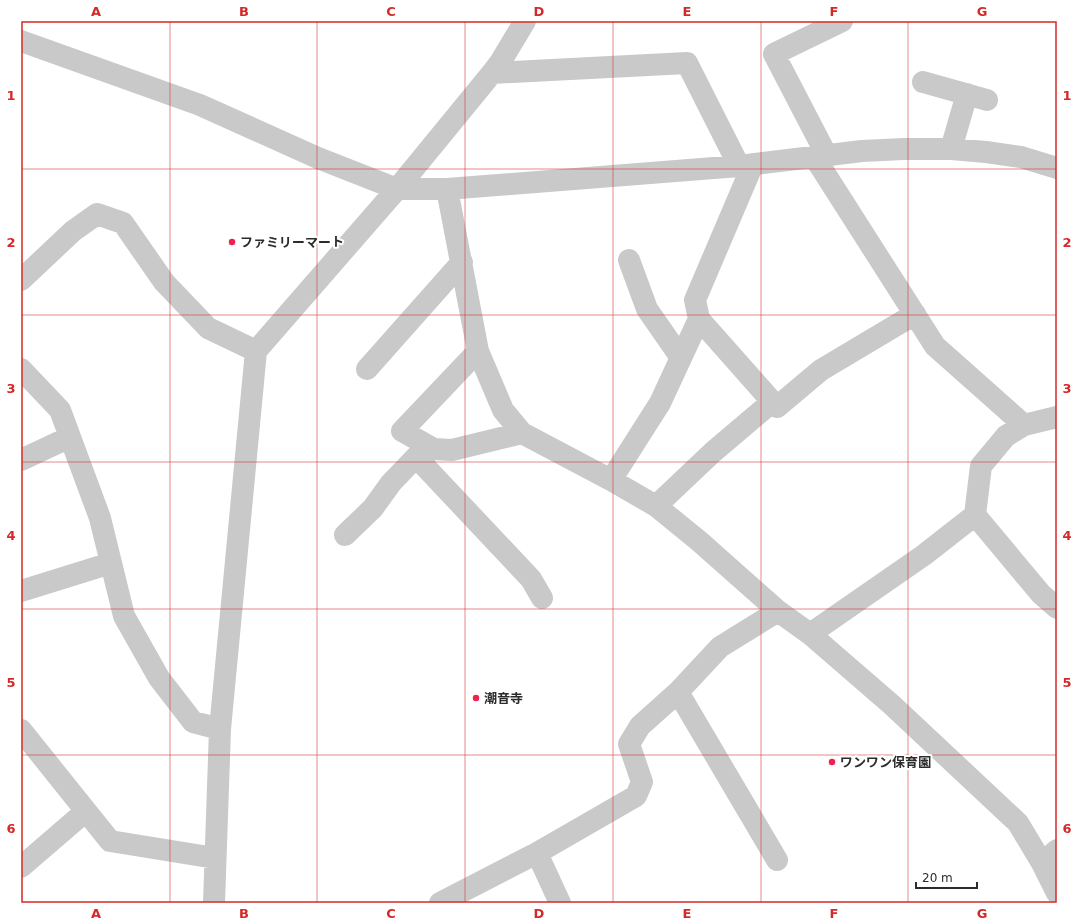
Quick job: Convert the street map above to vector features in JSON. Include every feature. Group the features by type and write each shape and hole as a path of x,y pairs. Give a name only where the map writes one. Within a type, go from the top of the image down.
{"street":[{"path":"214,903 220,729 256,351 397,189 502,61 525,21"},
{"path":"842,21 813,27 774,54 821,157 935,346 1024,425"},
{"path":"21,41 200,105 318,158 397,189 447,189 746,165 862,151 951,149 1021,157 1057,168"},
{"path":"492,73 687,63 746,165"},
{"path":"923,82 977,97 951,149"},
{"path":"746,165 695,300 699,319 776,407 821,370 915,314"},
{"path":"447,189 478,351 503,410 522,433 611,480 656,506 700,541 778,611 810,634 892,705 1018,824 1050,857 1057,893"},
{"path":"21,280 73,231 97,214 123,223 164,282 208,328 256,351"},
{"path":"629,260 647,309 681,358"},
{"path":"367,369 462,262"},
{"path":"611,480 660,402 699,319"},
{"path":"478,351 402,432 425,453 531,579 542,598"},
{"path":"25,380 60,410 100,518 124,616 159,678 193,722 220,729"},
{"path":"656,506 713,452 772,402"},
{"path":"810,634 924,555 975,515 981,466 1006,436 1024,425 1057,417"},
{"path":"345,534 374,508 391,483 425,453 452,450 522,433"},
{"path":"21,460 70,437"},
{"path":"975,515 1041,594 1057,608"},
{"path":"21,591 111,563"},
{"path":"440,903 537,853 636,796 642,782 629,744 640,726 678,692 720,647 778,611"},
{"path":"678,692 777,860"},
{"path":"21,730 110,841 215,858"},
{"path":"21,867 86,811"},
{"path":"537,853 560,903"}],"place":[{"name":"ファミリーマート","path":"232,242"},
{"name":"潮音寺","path":"476,698"},
{"name":"ワンワン保育園","path":"832,762"}]}
